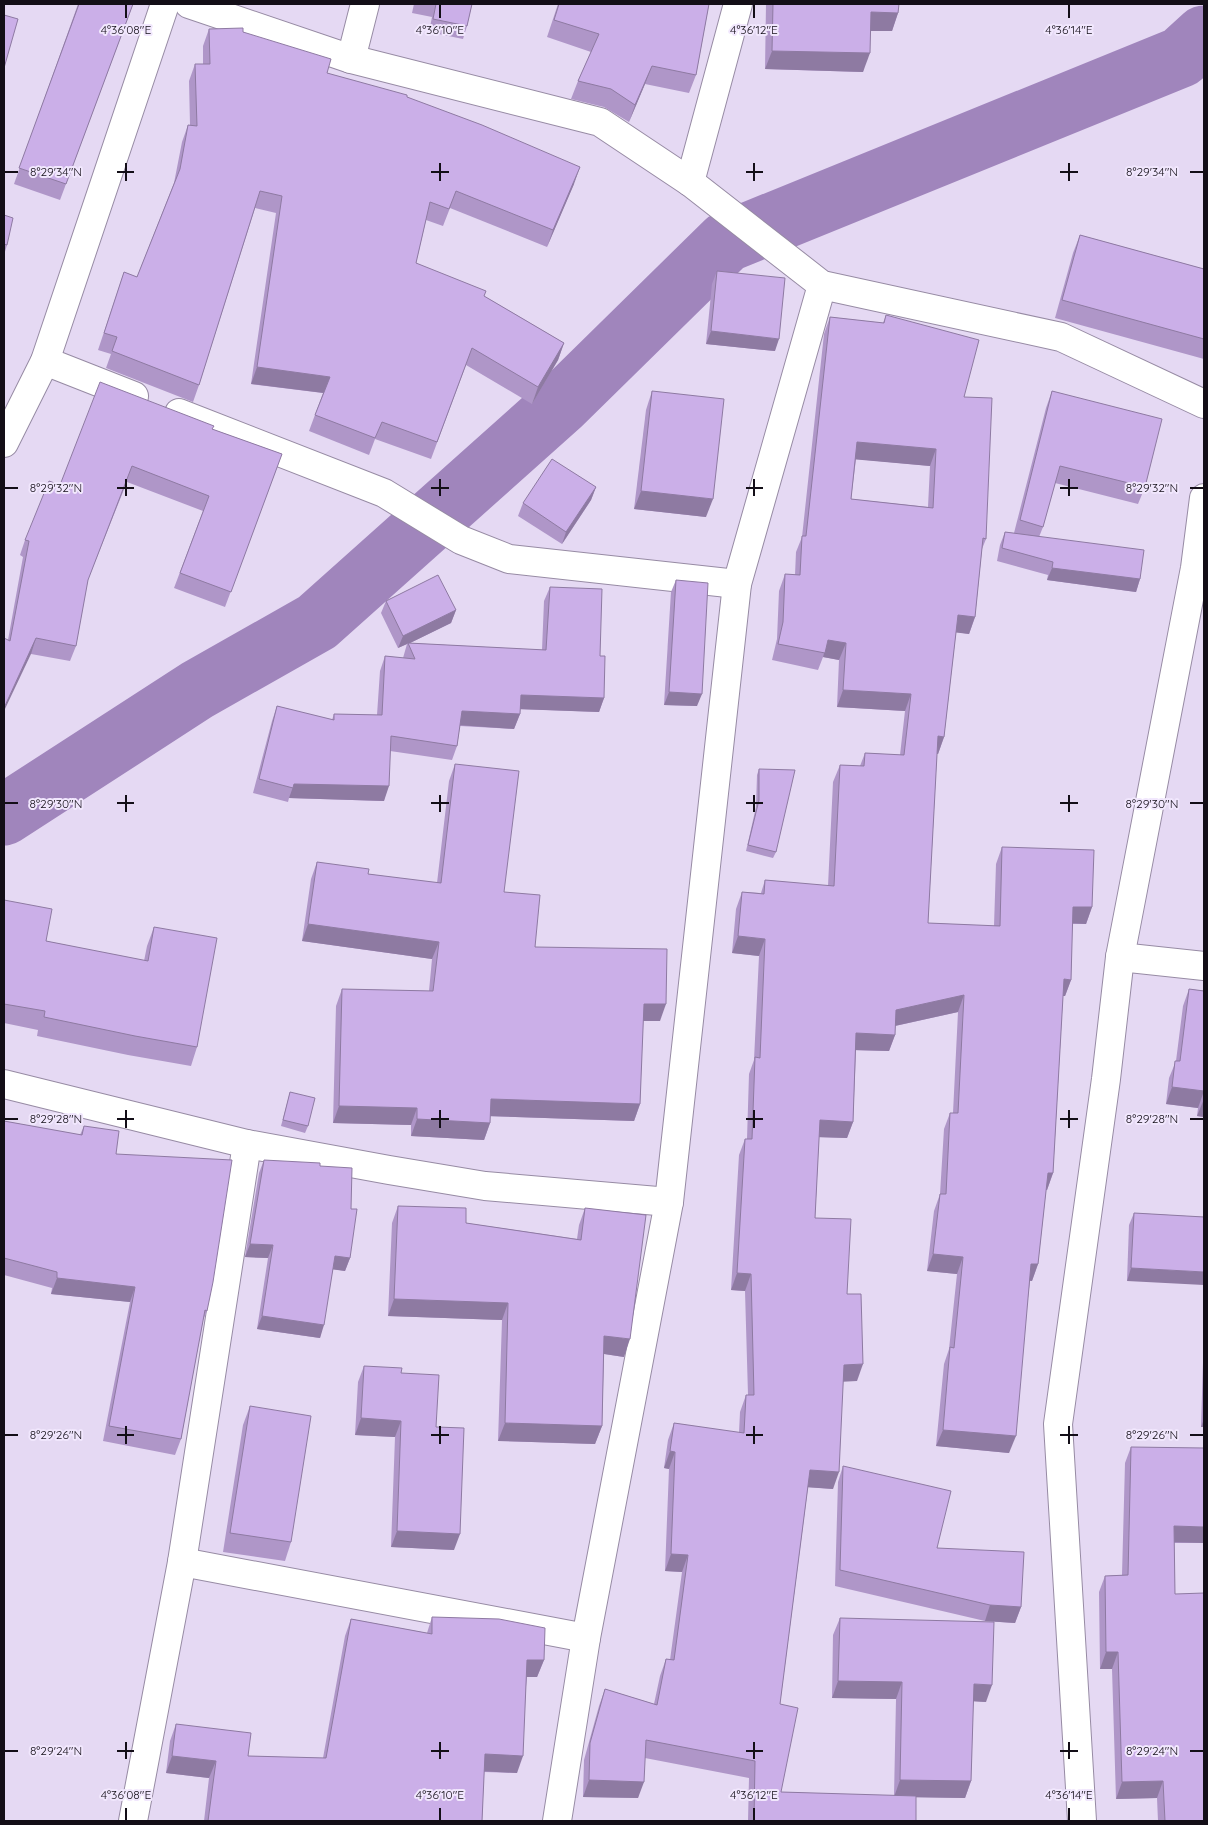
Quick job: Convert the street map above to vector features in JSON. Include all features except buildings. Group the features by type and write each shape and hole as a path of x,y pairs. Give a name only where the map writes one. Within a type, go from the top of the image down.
{"street":[{"path":"4,443 45,361 165,4"},
{"path":"189,4 351,58 600,122 690,182 822,285 1062,337 1204,404"},
{"path":"351,58 365,4"},
{"path":"690,182 738,4"},
{"path":"557,1821 586,1638 669,1202 737,584 822,285"},
{"path":"45,361 384,493 461,540 509,559 737,584"},
{"path":"1082,1821 1058,1424 1106,1079 1120,957 1195,568 1204,498"},
{"path":"1120,957 1204,966"},
{"path":"4,1084 247,1144 485,1186 669,1202"},
{"path":"132,1821 182,1562 247,1144"},
{"path":"182,1562 586,1638"}],"waterway":[{"path":"4,815 197,690 317,622 561,404 726,242 1181,57 1204,36"}]}
